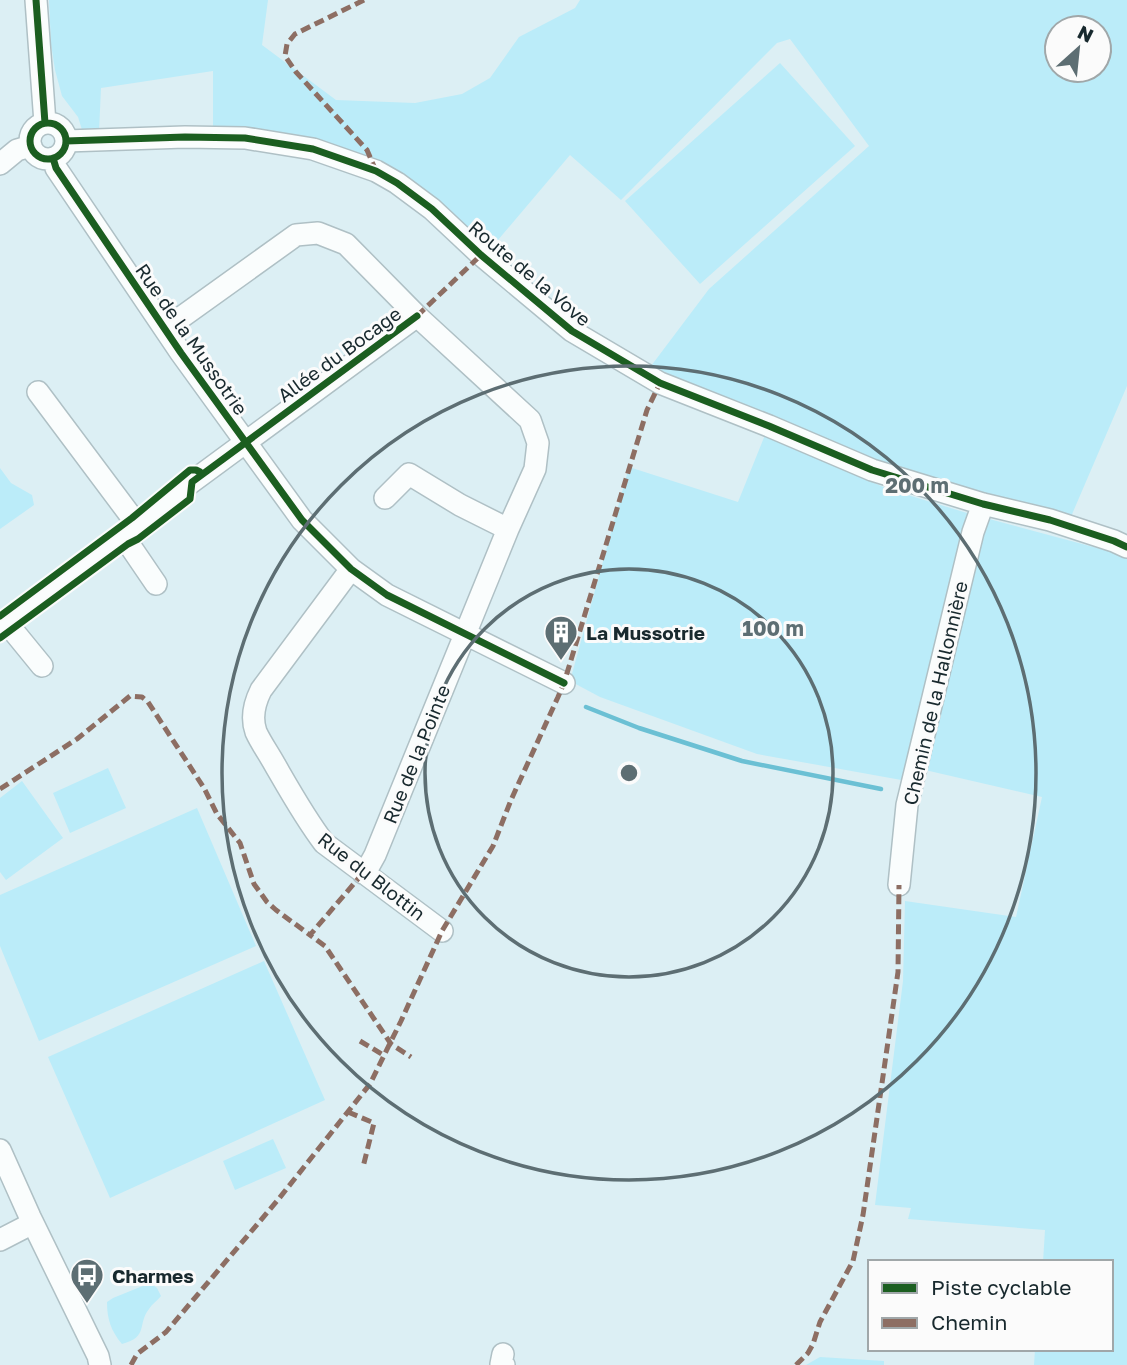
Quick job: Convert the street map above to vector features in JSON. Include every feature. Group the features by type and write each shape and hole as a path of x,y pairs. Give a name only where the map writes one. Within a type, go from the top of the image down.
{"street":[{"path":"36,0 45,124"},
{"path":"45,124 60,127 66,141 62,152 53,158 42,158 31,146 32,134 45,124"},
{"name":"Route de la Vove","path":"66,141 245,138 313,149 376,171 432,209 481,255 572,331 660,383 872,470 983,504 1050,520 1127,547"},
{"path":"0,164 17,150 31,146"},
{"name":"Rue de la Mussotrie","path":"53,158 56,168 165,330 302,520 351,569 387,595 564,682"},
{"name":"Rue de la Pointe","path":"165,330 296,235 318,233 346,244 417,316 530,420 538,443 535,469 375,855 363,873"},
{"name":"Allée du Bocage","path":"3,624 29,608 245,442 417,316"},
{"path":"38,392 130,530 156,584"},
{"path":"385,498 409,474 460,505 508,529"},
{"name":"Chemin de la Hallonnière","path":"899,885 907,805 973,532 983,504"},
{"name":"Rue du Blottin","path":"351,569 261,690 256,699 254,715 256,731 313,829 324,843 442,931"},
{"path":"3,624 43,666"},
{"path":"0,1150 100,1365"},
{"path":"0,1240 33,1223"}],"shaded area":[{"path":"49,0 268,0 262,45 336,100 415,103 462,94 490,78 519,37 575,8 580,0 1127,0 1127,386 1070,519 877,463 651,366 709,289 869,146 790,39 777,43 621,200 570,155 487,253 425,196 234,128 213,126 213,71 101,88 99,132 83,133 78,117 62,96 55,70"},
{"path":"780,63 855,146 700,284 625,201"},
{"path":"765,435 888,489 1127,556 1127,1365 1034,1365 1035,1351 1113,1351 1113,1260 1043,1260 1045,1230 908,1219 911,1208 875,1205 903,981 905,901 1016,917 1042,797 925,770 918,783 757,754 600,697 570,681 629,467 738,502"},
{"path":"0,468 11,483 32,495 34,505 0,529"},
{"path":"108,768 126,808 70,833 53,793"},
{"path":"22,781 63,838 6,880 0,872 0,798"},
{"path":"197,808 256,946 39,1041 0,946 0,895"},
{"path":"264,961 325,1100 110,1198 48,1057"},
{"path":"273,1139 286,1168 235,1190 223,1161"},
{"path":"150,1283 157,1288 161,1296 146,1315 136,1338 122,1344 110,1324 107,1302"},
{"path":"820,1357 884,1361 884,1365 806,1365"}],"waterway":[{"path":"586,707 639,728 742,761 881,789"}],"marked path":[{"path":"364,0 295,34 287,44 285,56 296,72 367,150 376,171"},
{"path":"417,316 481,255"},
{"path":"131,1365 137,1354 166,1332 277,1201 370,1084 442,931 493,846 564,683 647,410 660,383"},
{"path":"0,789 77,739 130,696 142,697 148,702 204,788 217,814 240,843 254,884 267,902 310,935"},
{"path":"363,873 310,935 325,946 391,1044 411,1057"},
{"path":"796,1365 813,1344 820,1322 853,1261 863,1215 898,972 899,885"},
{"path":"360,1041 385,1056"},
{"path":"348,1112 374,1123 363,1167"}],"cycle path":[{"path":"36,0 45,123"},
{"path":"48,123 61,128 66,141 61,154 48,159 35,154 30,141 35,128 48,123"},
{"path":"66,141 245,138 313,149 376,171 432,209 481,255 572,331 660,383 872,470 983,504 1050,520 1127,547"},
{"path":"53,158 56,168 181,353 302,520 351,569 387,595 564,683"},
{"path":"0,638 190,499 192,482 417,316"},
{"path":"0,616 132,518 190,470 200,472"}],"place":[{"name":"La Mussotrie","path":"561,662"},
{"name":"Charmes","path":"87,1305"}]}
